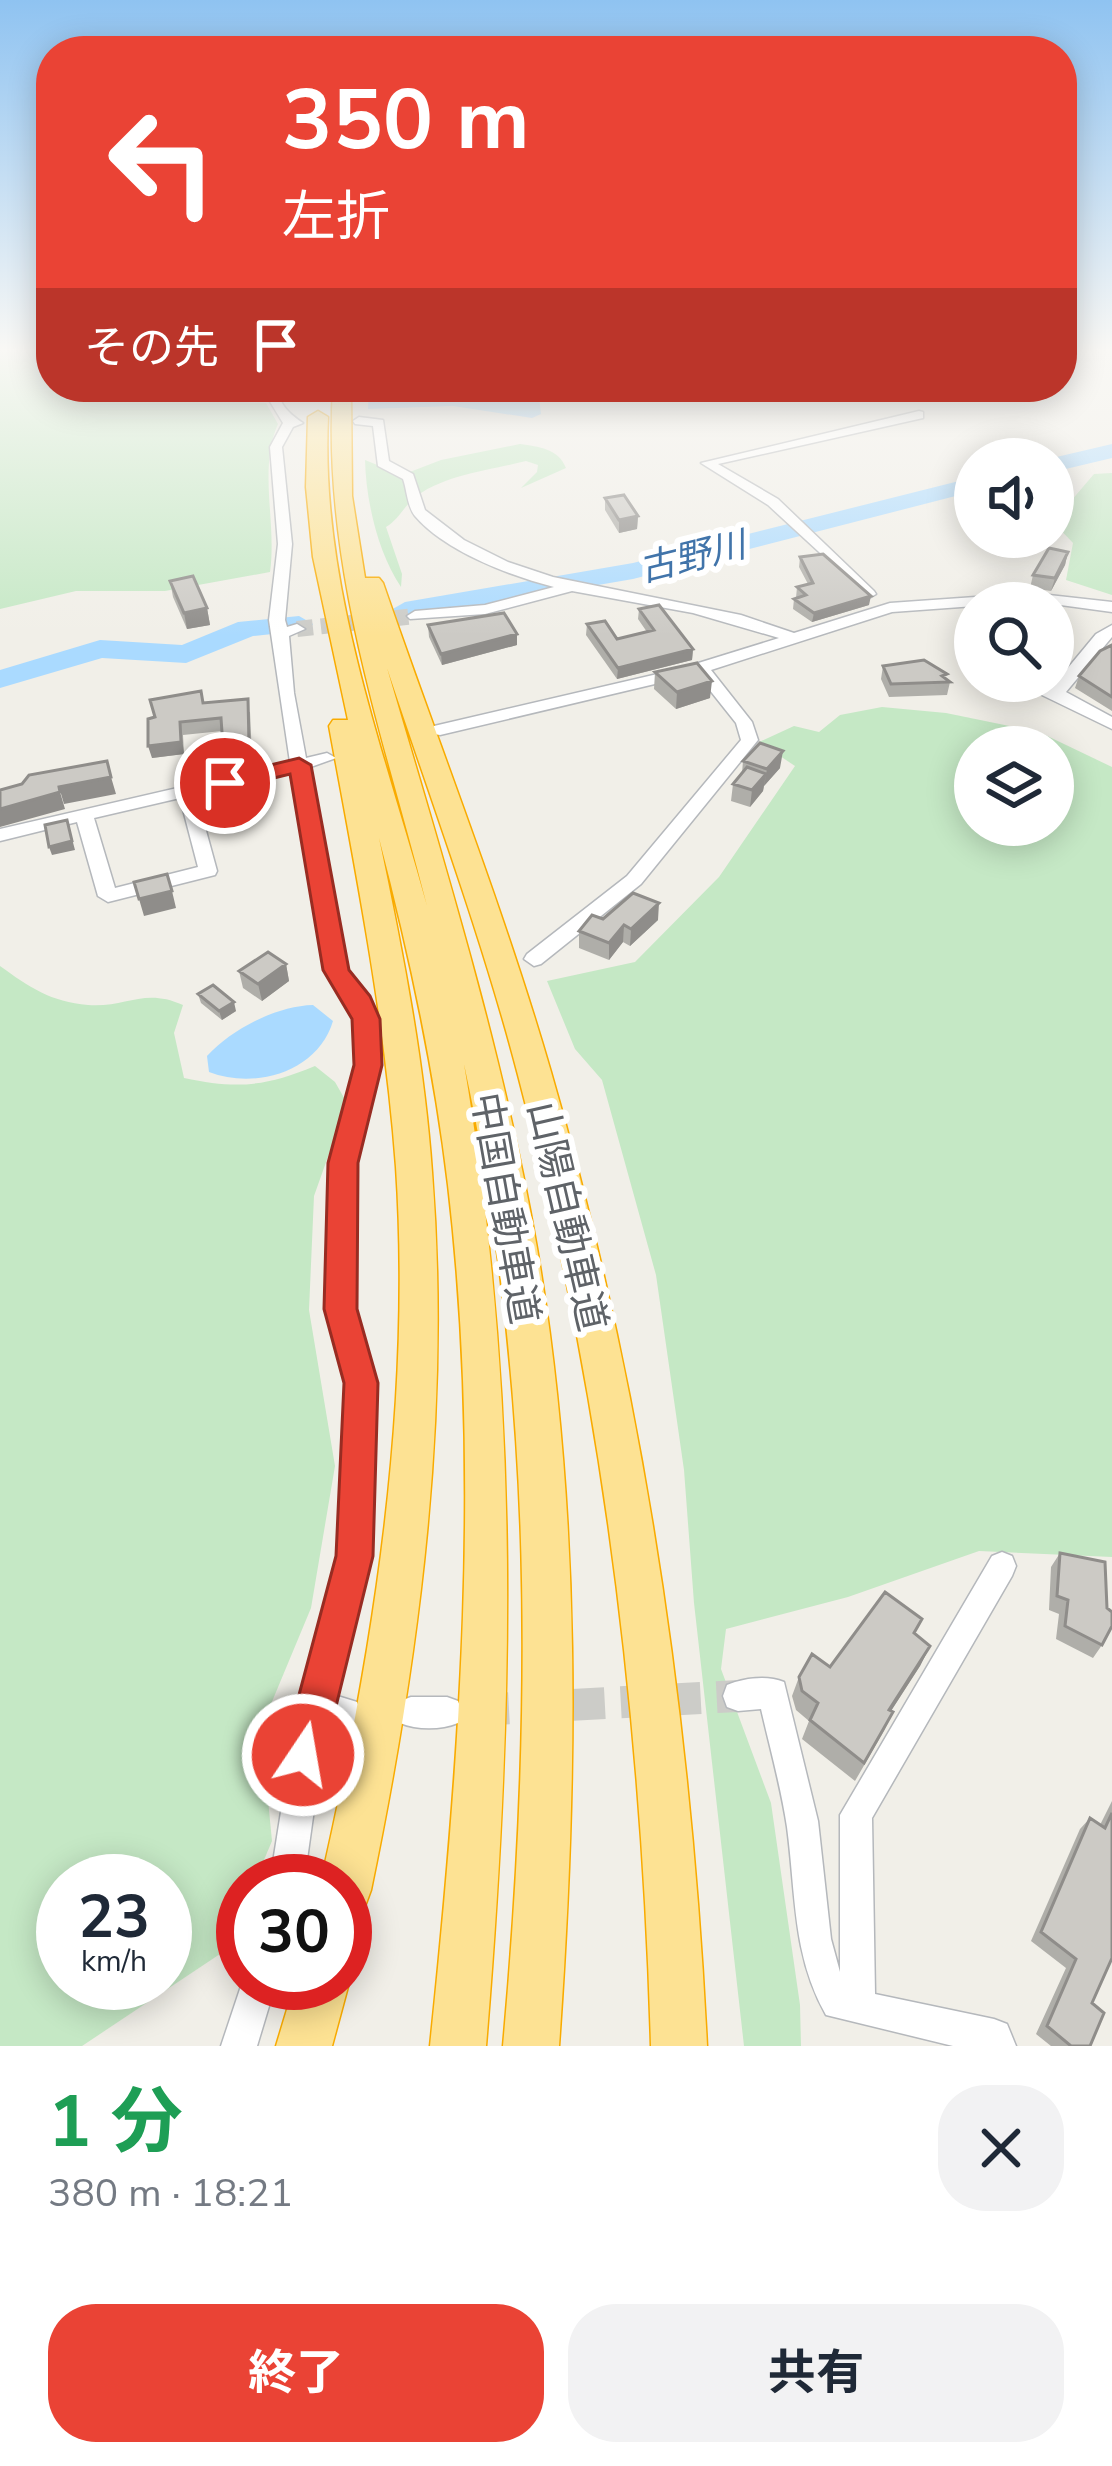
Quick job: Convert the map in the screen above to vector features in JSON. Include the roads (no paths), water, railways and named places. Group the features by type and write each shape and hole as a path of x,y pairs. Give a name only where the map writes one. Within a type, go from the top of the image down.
{"highway":[{"path":"321,445 314,563 404,1066 417,1222 418,1368 407,1551 370,1783 353,1854"},
{"name":"中国自動車道","path":"323,445 325,563 447,1060 471,1219 486,1391 489,1593 479,1836 458,2046"},
{"name":"中国自動車道","path":"329,445 352,584 430,862 493,1119 530,1343 549,1575 551,1721 543,1916 531,2046"},
{"name":"山陽自動車道","path":"333,445 361,549 528,1049 600,1352 629,1503 658,1705 676,1931 679,2046"},
{"path":"304,2046 314,2010"}],"street":[{"path":"278,445 285,627 299,765 336,970 366,1019 368,1065 343,1163 340,1309 361,1383 355,1556 313,1705 291,1854"},
{"path":"381,445 383,463 400,468 415,482 419,512 484,561 573,586 708,610 788,636"},
{"path":"784,445 707,463 773,502 858,585 890,608"},
{"path":"415,616 484,609 573,586"},
{"path":"440,730 700,667 890,608 1031,597 1112,607"},
{"path":"1074,671 1112,630"},
{"path":"534,959 634,880 750,740 744,722 700,667"},
{"path":"1072,702 1112,724"},
{"path":"0,835 328,758"},
{"path":"84,816 108,896 208,871 188,792"},
{"path":"858,2008 856,1815 1002,1566"},
{"path":"738,1696 773,1693 802,1823 813,1928 826,1985 838,2003 994,2037 998,2046"},
{"path":"313,1705 346,1713"},
{"path":"411,1712 447,1712"},
{"path":"239,2046 250,2010"}],"water":[{"path":"313,1005 333,1021 314,1053 299,1064 246,1079 209,1072 207,1056 242,1028 270,1014"}],"waterway":[{"name":"古野川","path":"1074,460 1112,451"},
{"name":"古野川","path":"405,610 633,571 954,489"},
{"name":"古野川","path":"0,679 100,649 186,654 248,628 299,624"}],"tunnel":[{"path":"297,629 415,616"},
{"path":"477,1710 738,1696"}]}
